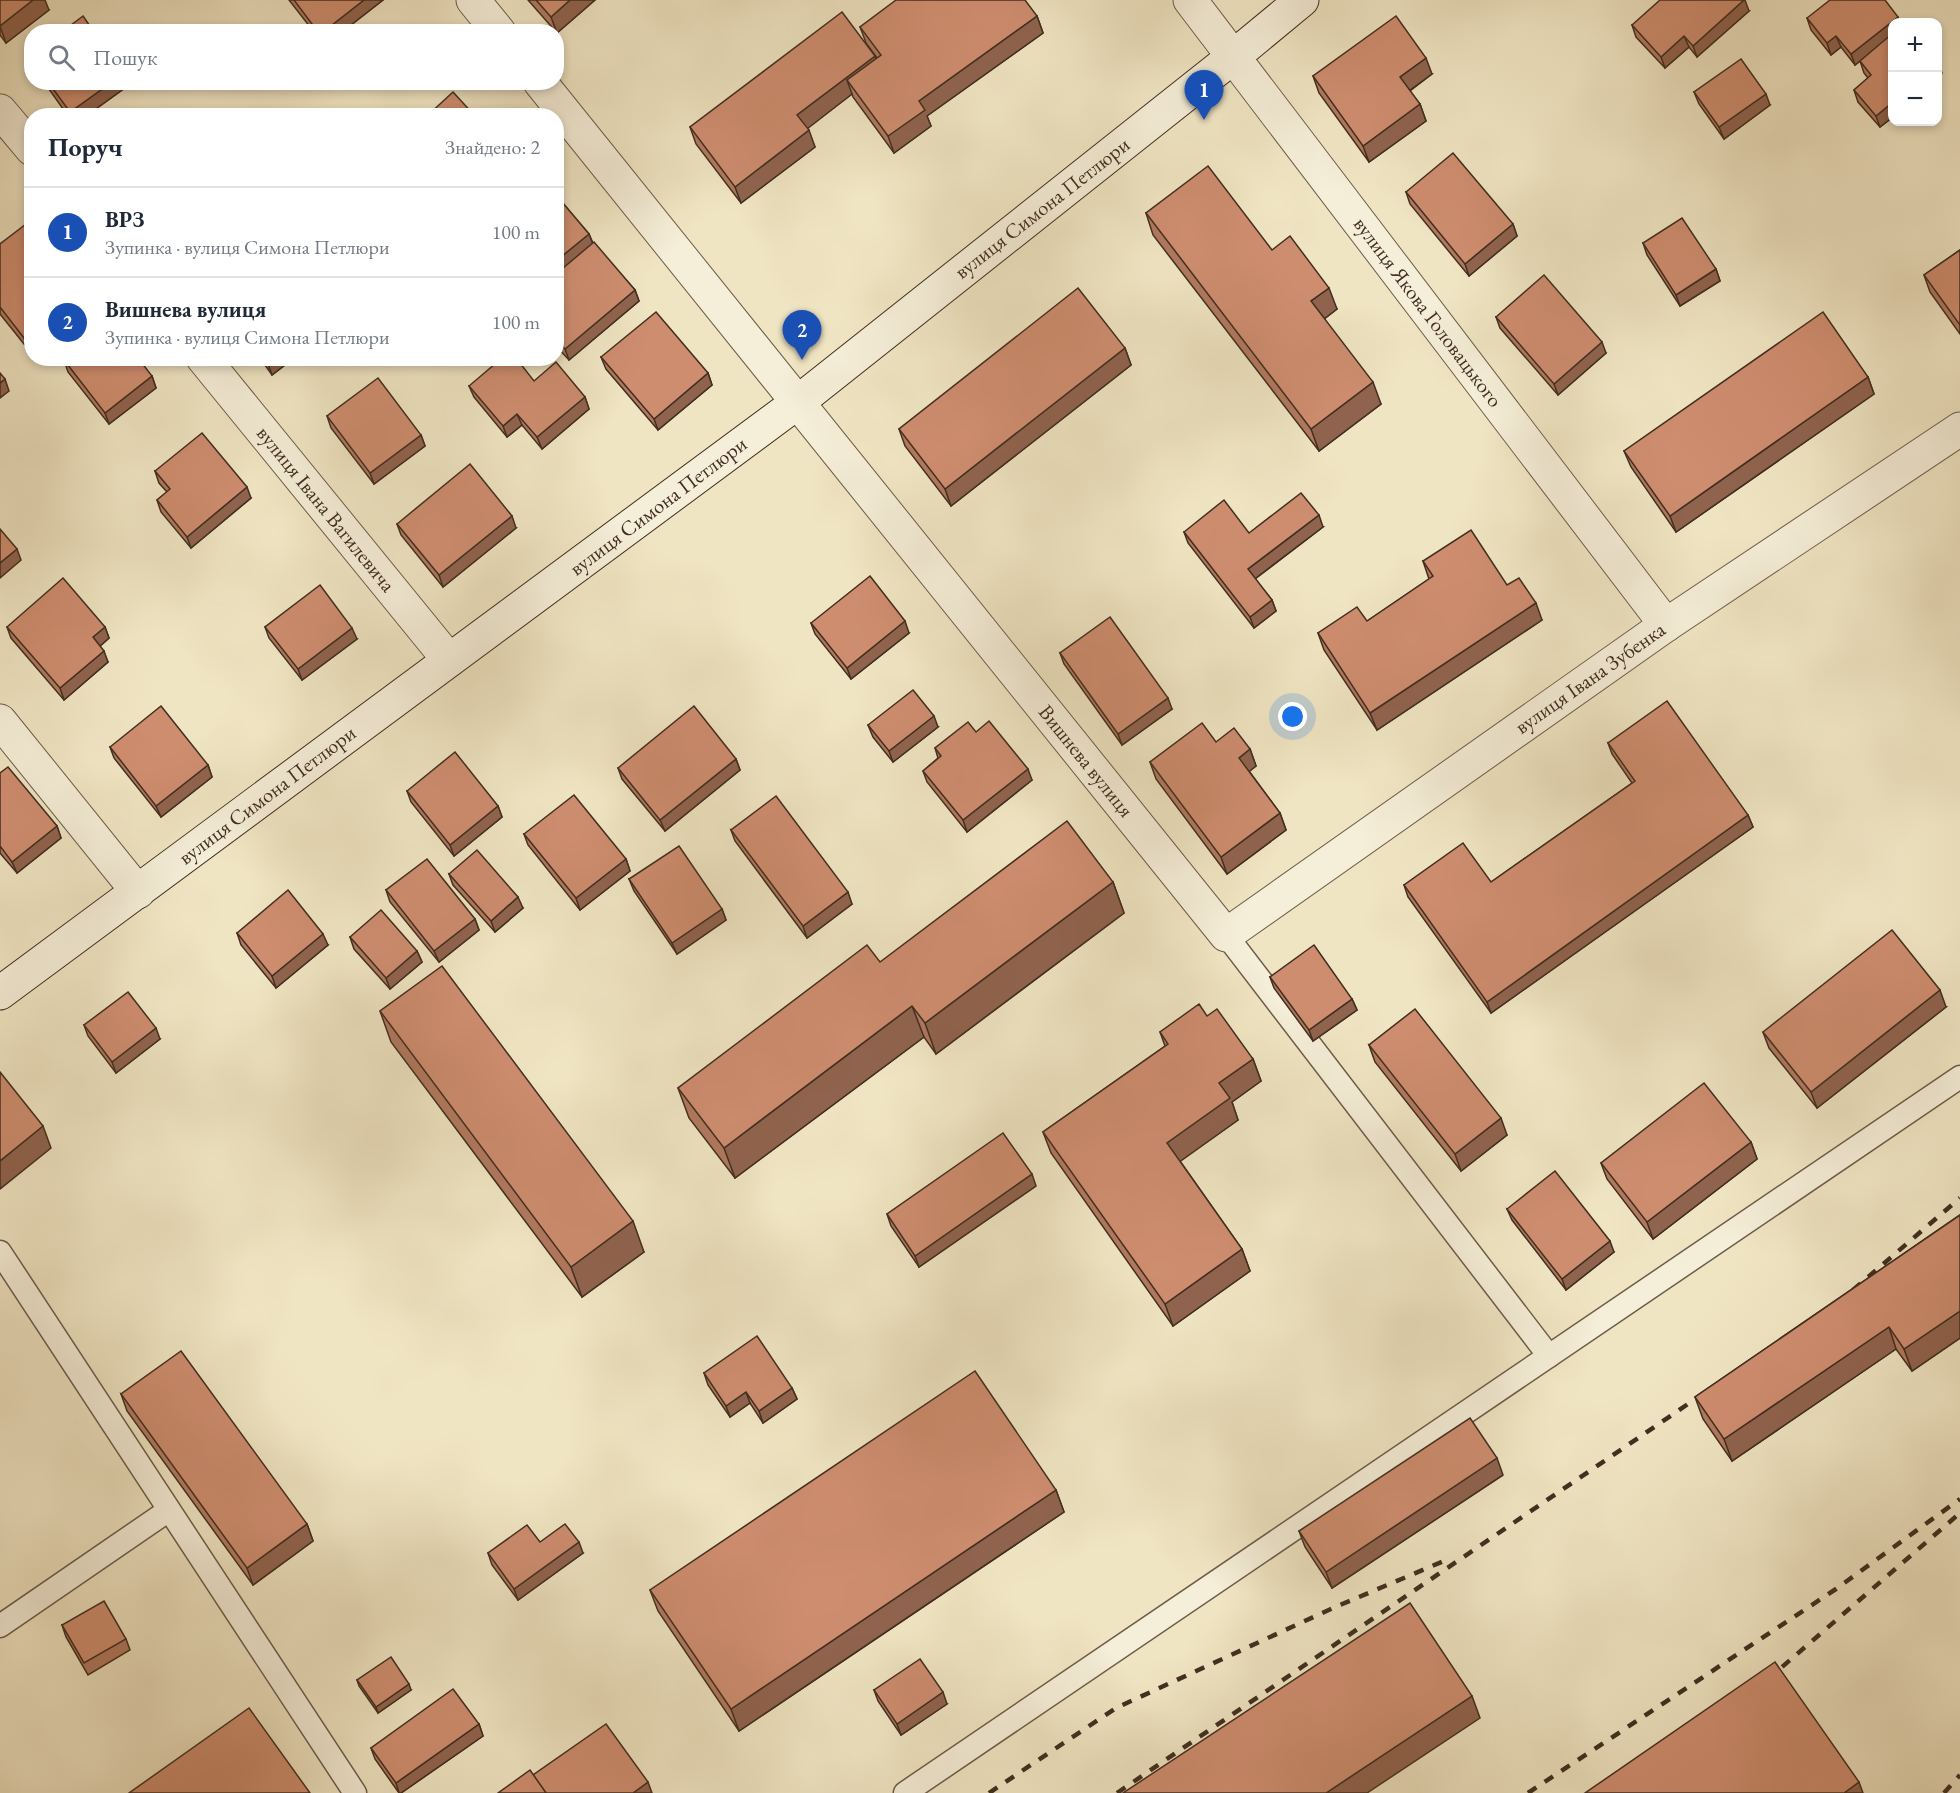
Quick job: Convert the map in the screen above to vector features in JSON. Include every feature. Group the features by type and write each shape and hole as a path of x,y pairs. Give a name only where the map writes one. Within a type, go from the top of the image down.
{"street":[{"path":"473,0 492,24"},
{"name":"вулиця Якова Головацького","path":"1190,0 1666,625"},
{"name":"вулиця Симона Петлюри","path":"0,993 798,402 1302,0"},
{"name":"Вишнева вулиця","path":"546,90 561,108"},
{"path":"0,111 24,140"},
{"name":"Вишнева вулиця","path":"564,112 1226,935"},
{"name":"вулиця Івана Вагилевича","path":"209,366 449,660"},
{"name":"вулиця Івана Зубенка","path":"1226,935 1666,625 1960,429"},
{"path":"0,721 138,892"}],"lane":[{"path":"1226,935 1549,1356"},
{"path":"905,1793 1960,1077"},
{"path":"0,1252 355,1793"},
{"path":"0,1626 169,1510"}],"building":[{"path":"0,0 33,0 0,26"},
{"path":"294,0 364,0 333,24 312,24"},
{"path":"536,0 570,0 551,17"},
{"path":"896,0 1025,0 1037,16 919,101 925,110 888,136 847,80 881,55 860,27"},
{"path":"1660,0 1744,0 1693,46 1684,36 1661,57 1632,25"},
{"path":"1830,0 1885,0 1898,17 1888,18 1888,25 1851,54 1836,36 1827,43 1807,18"},
{"path":"842,12 875,56 797,115 809,130 735,187 690,127"},
{"path":"83,16 88,24 72,24"},
{"path":"1396,16 1426,58 1400,77 1420,104 1363,146 1313,76"},
{"path":"1888,37 1888,106 1876,116 1854,90 1871,75 1860,61"},
{"path":"1741,59 1766,94 1719,127 1694,92"},
{"path":"54,90 101,90 76,108 67,108"},
{"path":"453,92 468,108 436,108"},
{"path":"1453,153 1513,224 1465,264 1406,192"},
{"path":"1208,166 1272,250 1290,236 1329,288 1311,301 1373,382 1311,429 1146,213"},
{"path":"564,204 589,234 564,254"},
{"path":"1682,218 1716,269 1676,295 1643,243"},
{"path":"24,226 24,338 0,307 0,244"},
{"path":"594,242 635,290 565,349 564,348 564,267"},
{"path":"1960,250 1960,325 1924,275"},
{"path":"1544,275 1602,342 1554,384 1496,317"},
{"path":"1078,288 1125,348 945,489 899,429"},
{"path":"656,312 708,373 654,419 601,357"},
{"path":"1823,312 1868,377 1670,516 1624,451"},
{"path":"69,366 144,366 152,376 105,413"},
{"path":"493,366 522,366 534,381 551,366 559,366 585,397 537,437 517,414 503,426 469,386"},
{"path":"0,373 5,379 0,383"},
{"path":"378,378 421,435 370,473 327,416"},
{"path":"202,433 247,487 187,537 157,500 170,489 155,471"},
{"path":"470,464 512,516 439,575 397,524"},
{"path":"1301,493 1319,515 1248,569 1272,600 1250,617 1184,532 1224,500 1249,533"},
{"path":"0,529 17,549 0,563"},
{"path":"1471,530 1507,585 1519,578 1536,603 1370,713 1318,633 1357,607 1367,621 1433,576 1423,561"},
{"path":"870,576 905,621 847,668 811,623"},
{"path":"63,578 105,627 93,637 104,651 60,688 7,627"},
{"path":"320,585 352,628 298,669 265,627"},
{"path":"1110,617 1168,698 1118,734 1060,653"},
{"path":"913,690 934,716 889,751 868,725"},
{"path":"1667,701 1748,815 1487,1002 1404,885 1463,843 1491,882 1635,781 1608,743"},
{"path":"161,706 208,765 156,806 110,747"},
{"path":"694,706 736,759 660,820 618,768"},
{"path":"989,721 1028,769 963,820 923,771 941,756 935,748 968,722 976,732"},
{"path":"1202,723 1216,742 1234,728 1250,749 1239,758 1280,813 1221,857 1150,762"},
{"path":"455,752 498,806 450,845 407,791"},
{"path":"8,767 57,826 12,862 0,846 0,773"},
{"path":"574,795 626,859 576,898 524,834"},
{"path":"776,796 848,892 803,926 731,830"},
{"path":"1067,821 1113,882 925,1023 912,1006 724,1148 678,1088 867,945 880,962"},
{"path":"679,846 722,909 672,943 629,879"},
{"path":"477,850 518,897 491,921 449,874"},
{"path":"427,859 475,919 434,951 386,890"},
{"path":"288,890 323,934 272,976 237,933"},
{"path":"381,910 417,951 386,978 350,937"},
{"path":"1892,930 1940,990 1811,1092 1763,1032"},
{"path":"1314,945 1352,999 1309,1030 1270,977"},
{"path":"442,966 633,1221 571,1267 380,1011"},
{"path":"128,992 156,1028 112,1062 84,1025"},
{"path":"1199,1004 1207,1016 1217,1009 1253,1059 1219,1083 1230,1098 1167,1143 1242,1249 1165,1304 1043,1132 1168,1044 1160,1032"},
{"path":"1415,1009 1501,1118 1455,1154 1369,1045"},
{"path":"0,1072 43,1126 0,1161"},
{"path":"1704,1083 1751,1142 1647,1222 1601,1163"},
{"path":"1003,1133 1032,1174 915,1256 887,1214"},
{"path":"1555,1171 1610,1241 1562,1279 1507,1209"},
{"path":"1960,1215 1960,1311 1904,1349 1889,1327 1724,1439 1695,1397"},
{"path":"757,1336 792,1388 759,1411 746,1392 726,1406 704,1373"},
{"path":"181,1351 307,1524 247,1568 121,1394"},
{"path":"975,1371 1056,1490 731,1709 650,1590"},
{"path":"1470,1418 1497,1458 1326,1572 1299,1531"},
{"path":"565,1524 579,1542 514,1589 488,1553 527,1525 540,1542"},
{"path":"104,1601 126,1639 84,1663 62,1625"},
{"path":"1410,1603 1472,1696 1326,1793 1123,1793"},
{"path":"391,1657 409,1684 376,1707 357,1680"},
{"path":"920,1659 943,1692 897,1724 874,1690"},
{"path":"1775,1662 1859,1782 1844,1793 1585,1793"},
{"path":"453,1689 479,1724 396,1783 371,1748"},
{"path":"249,1708 310,1793 129,1793"},
{"path":"606,1724 648,1782 633,1793 546,1793 533,1775"},
{"path":"530,1770 546,1793 498,1793"}],"railway":[{"path":"1853,1290 1960,1198"},
{"path":"1117,1793 1710,1389"},
{"path":"1528,1793 1836,1589 1960,1499"},
{"path":"1767,1680 1960,1513"},
{"path":"989,1793 1116,1708 1333,1608 1451,1558"},
{"path":"1944,1793 1960,1775"}],"place":[{"name":"ВРЗ","path":"1204,120"},
{"name":"Вишнева вулиця","path":"802,360"}]}
